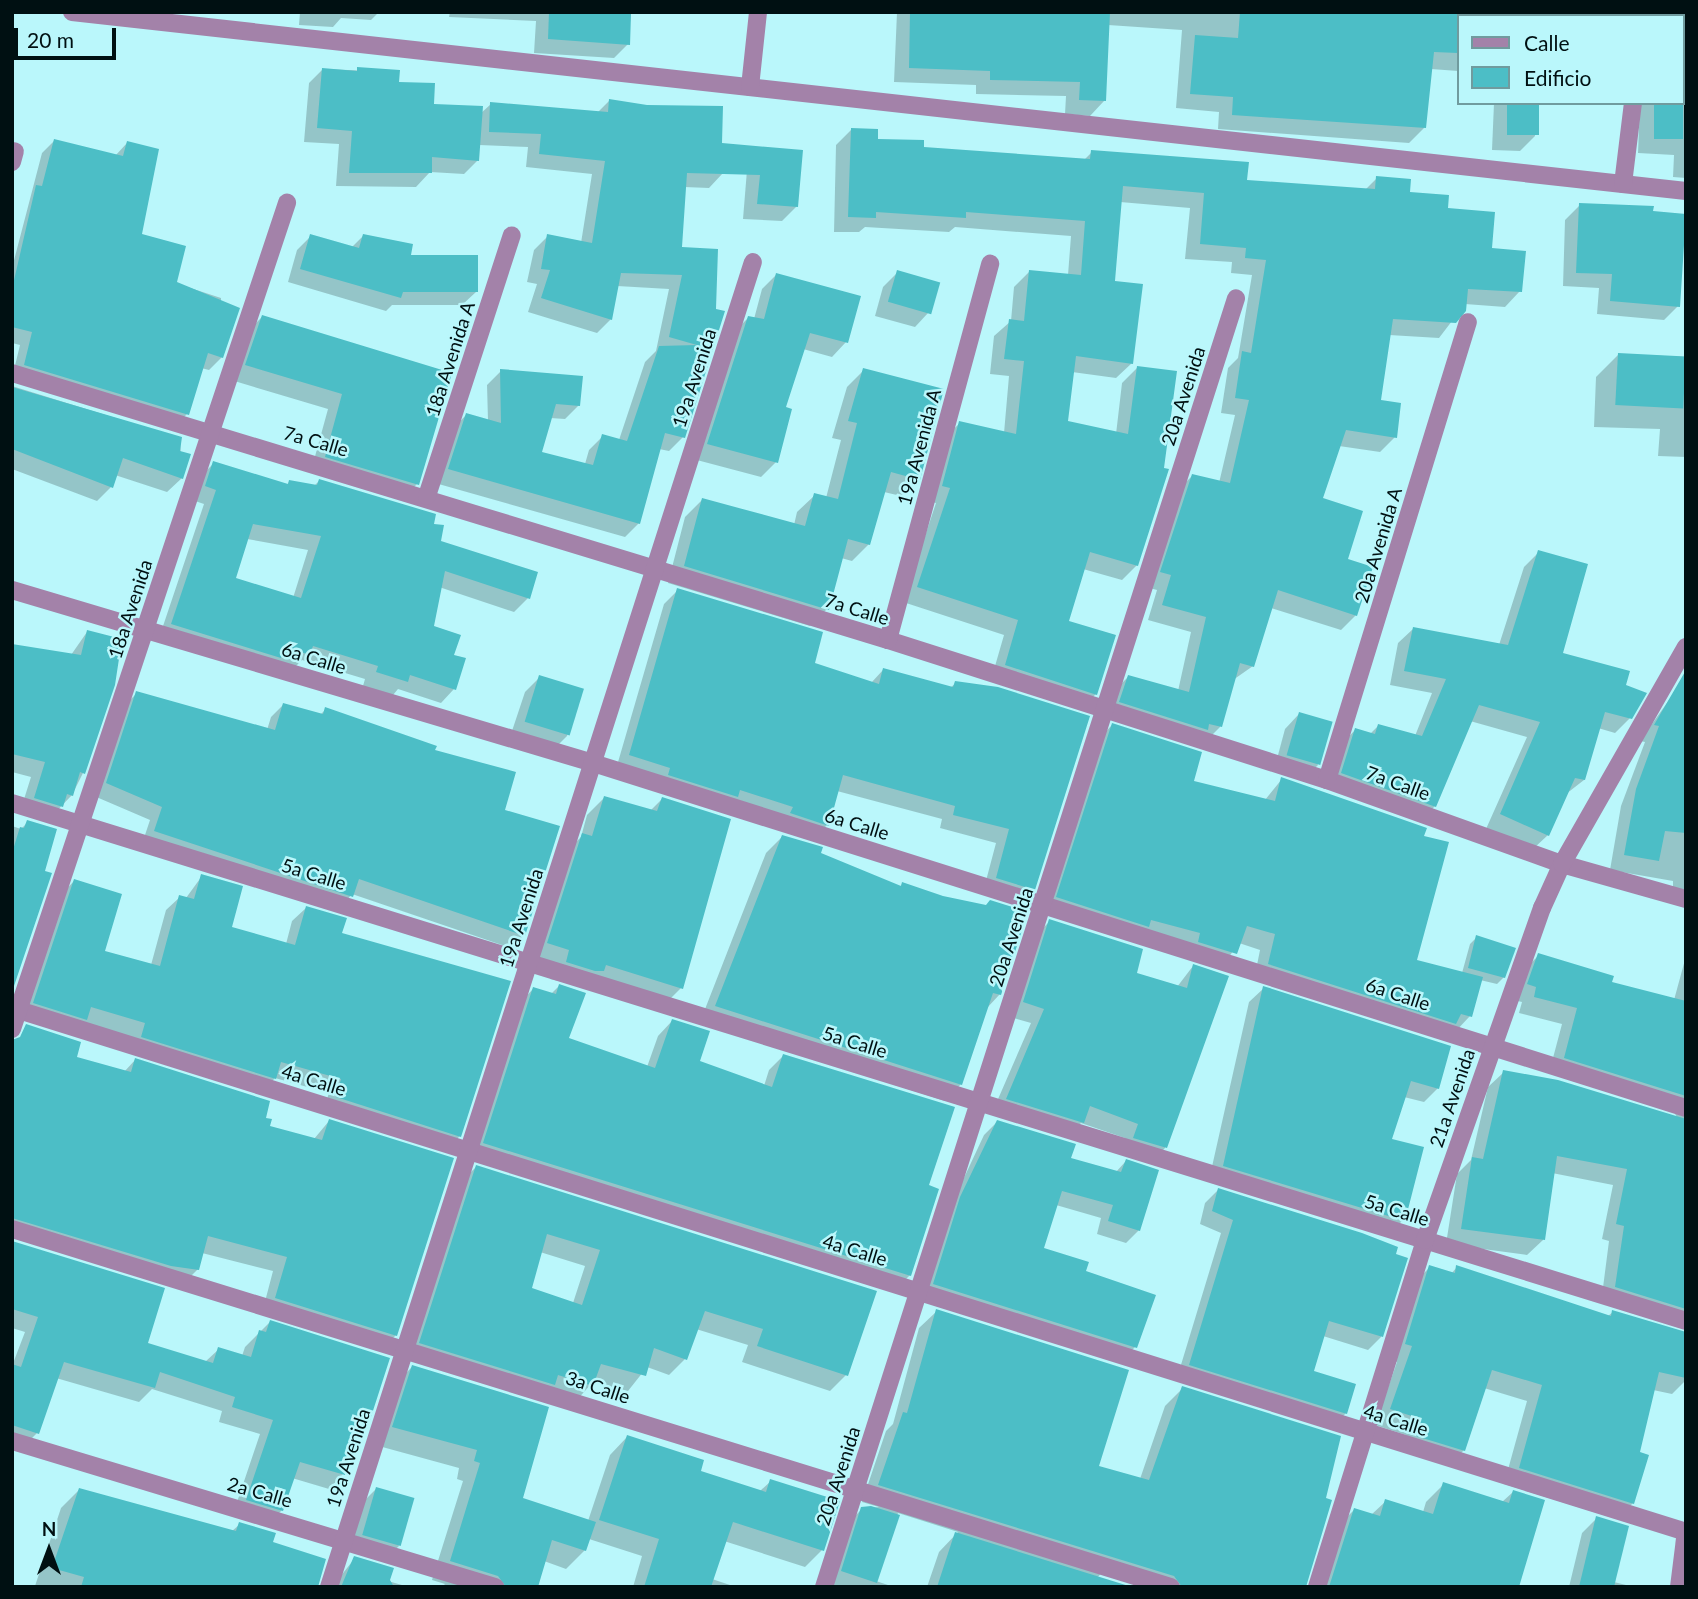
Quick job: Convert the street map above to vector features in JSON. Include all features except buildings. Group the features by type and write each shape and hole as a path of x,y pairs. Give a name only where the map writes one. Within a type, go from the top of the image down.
{"street":[{"path":"72,12 1686,191"},
{"path":"750,87 758,12"},
{"path":"1623,184 1633,105"},
{"name":"18a Avenida","path":"12,1028 15,1009 80,824 287,203"},
{"name":"18a Avenida A","path":"427,496 512,235"},
{"name":"19a Avenida","path":"329,1587 753,262"},
{"name":"19a Avenida A","path":"888,640 990,264"},
{"name":"20a Avenida","path":"824,1587 1236,298"},
{"name":"20a Avenida A","path":"1327,780 1468,321"},
{"name":"7a Calle","path":"12,373 427,496 888,640 1327,780 1562,864 1686,898"},
{"name":"6a Calle","path":"12,590 593,763 1686,1108"},
{"name":"21a Avenida","path":"1317,1587 1363,1431 1425,1240 1492,1046 1562,864 1686,648"},
{"name":"5a Calle","path":"12,803 1686,1321"},
{"name":"4a Calle","path":"15,1009 1686,1532"},
{"name":"3a Calle","path":"12,1229 1171,1587"},
{"name":"2a Calle","path":"12,1441 345,1539 495,1587"},
{"path":"1679,1587 1686,1532"}]}
